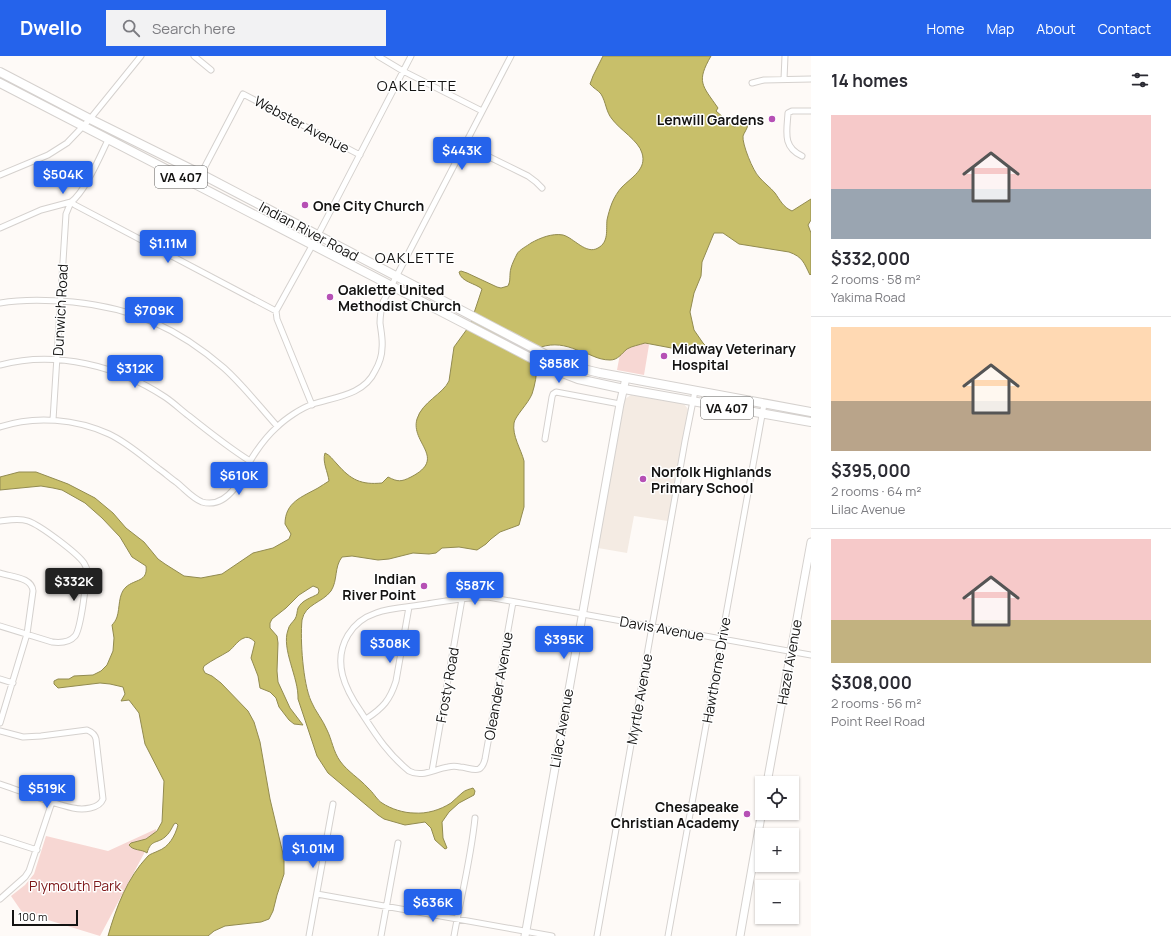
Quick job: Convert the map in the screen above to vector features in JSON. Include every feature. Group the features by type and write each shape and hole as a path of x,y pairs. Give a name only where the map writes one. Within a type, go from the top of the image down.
{"main road":[{"name":"Indian River Road","path":"0,72 201,174 566,364 588,371 811,412"},
{"name":"Indian River Road","path":"0,83 82,127 561,373 578,379 624,389 811,422"}],"street":[{"path":"0,175 55,151 67,143 90,119 142,56"},
{"path":"194,56 211,70"},
{"path":"378,56 403,71 482,111"},
{"path":"312,405 277,318 276,311 318,236 411,56"},
{"path":"0,428 23,422 53,420 81,424 95,428 126,443 194,498 207,503 222,500 230,494 250,461 277,426 302,409 353,391 367,382 374,373 381,357 382,347 380,313 382,302 511,56"},
{"path":"784,79 785,56"},
{"path":"752,83 764,80 811,79"},
{"name":"Webster Avenue","path":"201,174 244,94 360,155"},
{"path":"802,156 788,145 788,113 792,111 811,111"},
{"path":"0,228 41,210 71,202 80,193 108,140"},
{"path":"465,145 528,176 542,188"},
{"path":"71,202 276,311"},
{"name":"Dunwich Road","path":"53,420 66,214 71,202"},
{"path":"0,303 24,300 60,301 100,305 127,312 152,321 178,334 201,349 225,369 277,426"},
{"path":"0,365 30,360 57,360 88,364 120,374 143,384 169,400 230,449 250,461"},
{"name":"Lilac Avenue","path":"525,934 620,404 626,378"},
{"name":"Myrtle Avenue","path":"597,936 682,454 695,391"},
{"path":"545,439 552,397 556,392 620,404"},
{"name":"Hawthorne Drive","path":"668,936 764,404"},
{"path":"0,521 24,520 37,526 75,554 86,566 88,572 79,624 75,636 65,642 52,642 0,626"},
{"name":"Hazel Avenue","path":"768,776 811,542"},
{"path":"0,573 29,582 34,591 27,634 0,723"},
{"name":"Davis Avenue","path":"481,768 450,767 418,774 409,771 387,750 351,698 343,676 341,657 345,641 355,626 370,615 381,611 462,599 488,597 811,655"},
{"name":"Frosty Road","path":"432,771 462,599"},
{"name":"Oleander Avenue","path":"481,768 485,759 513,602"},
{"path":"366,719 387,702 393,690 396,681 409,607"},
{"path":"0,679 13,683"},
{"path":"0,732 23,737 87,730 92,732 96,739 104,799 101,804 97,806 89,808 74,808 0,784"},
{"path":"0,899 25,877 32,866 52,802"},
{"path":"310,936 333,804"},
{"path":"454,936 470,856 474,818"},
{"path":"740,936 760,820"},
{"path":"0,838 37,850"},
{"path":"381,936 398,842"},
{"path":"0,890 8,893"},
{"path":"317,894 457,918 525,934 552,936"}],"shaded area":[{"path":"603,56 711,56 706,65 702,78 703,83 708,94 718,108 716,111 735,127 740,121 748,125 743,136 743,140 748,157 757,174 775,193 780,201 792,211 811,199 811,220 808,225 811,233 811,274 810,275 802,261 794,254 739,244 723,233 714,233 702,262 701,276 694,293 690,312 694,330 707,347 708,351 698,353 645,343 627,349 613,360 605,360 564,346 550,345 541,347 537,356 536,376 532,394 514,423 515,438 524,461 524,507 519,525 500,532 477,550 459,547 442,548 436,553 413,553 378,560 352,556 342,557 338,565 335,582 331,591 307,610 302,620 301,628 304,673 308,693 329,734 340,761 346,768 365,784 380,802 393,809 406,812 424,813 433,811 451,803 466,790 473,788 475,791 474,795 459,803 449,812 442,822 443,838 447,848 445,849 435,840 431,828 425,822 405,825 384,819 378,815 328,773 317,756 298,699 298,691 288,655 286,638 288,628 296,618 300,605 304,601 318,594 318,588 313,586 299,595 272,619 270,623 270,628 277,636 278,643 278,682 290,708 303,725 294,724 289,720 279,707 276,698 270,692 260,688 258,676 251,658 255,642 251,639 245,637 229,651 204,666 203,669 205,673 221,683 248,711 254,722 260,742 270,799 284,858 284,874 273,911 269,919 261,922 225,926 214,931 208,936 108,936 123,894 134,874 148,856 162,849 168,844 178,825 176,823 174,824 166,836 150,846 147,853 129,845 131,843 146,839 157,831 162,822 164,781 145,744 139,713 129,700 121,701 125,694 123,687 100,683 58,688 54,684 54,681 58,679 69,679 74,676 93,675 101,671 107,665 113,651 114,638 112,625 117,617 123,590 130,584 143,578 146,571 146,566 132,557 120,537 85,503 62,490 41,486 0,490 0,477 19,472 36,472 68,484 95,498 113,513 126,528 144,542 158,559 165,564 184,576 201,578 222,574 253,553 273,548 289,539 291,534 285,524 288,510 291,505 329,481 324,456 325,453 352,478 362,482 382,483 388,477 397,481 402,481 422,470 427,463 427,457 418,436 416,428 417,419 423,408 446,386 449,381 454,347 470,325 482,289 462,278 459,272 461,271 467,273 501,288 508,286 511,266 518,253 538,239 550,235 563,235 585,248 594,250 598,248 602,245 605,239 607,232 607,218 615,197 641,168 643,159 642,153 637,144 612,119 608,113 601,94 590,84"},
{"name":"Norfolk Highlands Primary School","path":"631,395 684,404 688,409 668,521 634,516 627,553 598,548 625,399"}],"green space":[{"path":"637,330 649,345 644,375 617,370 623,338 640,337 647,345"},
{"name":"Plymouth Park","path":"156,829 100,936 22,912 11,896 25,885 34,874 46,836 108,851"}],"place":[{"name":"Lenwill Gardens","path":"772,119"},
{"name":"One City Church","path":"305,205"},
{"name":"Oaklette United Methodist Church","path":"330,297"},
{"name":"Midway Veterinary Hospital","path":"664,356"},
{"name":"Norfolk Highlands Primary School","path":"643,479"},
{"name":"Indian River Point","path":"424,586"},
{"name":"Chesapeake Christian Academy","path":"747,814"}],"district":[{"name":"OAKLETTE","path":"417,85"},
{"name":"OAKLETTE","path":"415,257"}]}
